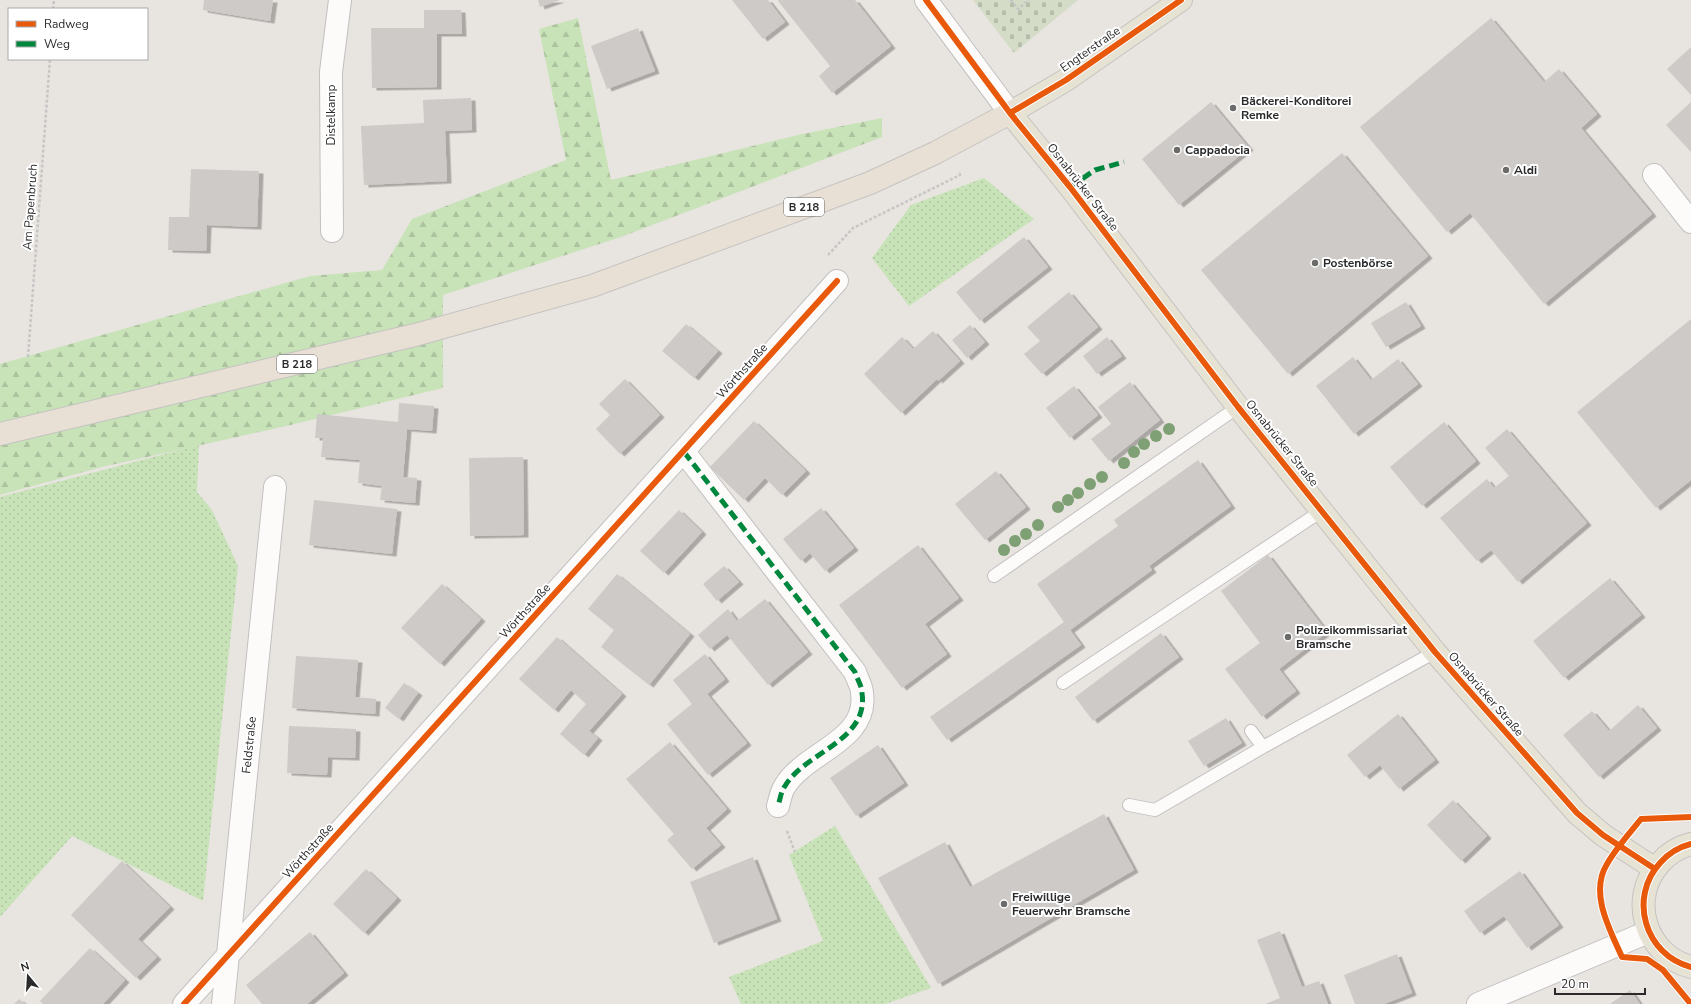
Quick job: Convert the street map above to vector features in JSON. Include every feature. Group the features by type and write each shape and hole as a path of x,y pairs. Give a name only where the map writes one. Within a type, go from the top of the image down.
{"highway":[{"name":"B 218","path":"0,434 415,335 592,286 870,183 1010,113"}],"main road":[{"name":"Engterstraße","path":"1010,113 1066,80 1181,0"},
{"name":"Osnabrücker Straße","path":"1010,113 1070,186 1238,407 1323,510 1435,652 1577,813 1603,835 1655,868"},
{"path":"1691,844 1666,856 1655,868 1644,890 1642,911 1648,932 1658,947 1672,959 1691,967"}],"street":[{"name":"Distelkamp","path":"332,231 331,72 340,0"},
{"name":"Osnabrücker Straße","path":"926,0 1010,113"},
{"path":"1654,175 1691,222"},
{"name":"Wörthstraße","path":"184,1004 837,281"},
{"path":"684,452 855,672 862,693 861,715 847,734 796,772 784,786 778,806"},
{"name":"Feldstraße","path":"223,1004 275,487"},
{"path":"1478,1004 1513,996 1648,932"}],"lane":[{"path":"994,576 1238,407"},
{"path":"1063,683 1323,510"},
{"path":"1129,805 1155,810 1263,747 1435,652"},
{"path":"1251,731 1263,747"}],"path":[{"path":"1011,0 1018,9 1029,0"},
{"path":"826,257 853,228 960,175 946,146"}],"green space":[{"path":"973,0 1078,0 1014,53"},
{"path":"578,18 611,180 798,135 882,118 882,137 621,237 443,295 443,388 286,426 102,467 0,495 0,364 310,276 382,270 412,219 566,160 539,29"},
{"path":"984,178 1034,219 909,306 872,258 911,205"},
{"path":"199,445 197,492 212,510 238,566 203,901 72,836 0,917 0,497"},
{"path":"835,826 931,988 885,1004 741,1004 729,977 823,941 789,855"}],"building":[{"path":"204,0 273,0 270,21 203,10"},
{"path":"538,0 560,0 540,7"},
{"path":"732,0 768,0 785,22 763,39"},
{"path":"855,0 891,46 832,93 819,76 830,66 778,1"},
{"path":"424,10 461,10 462,34 437,34 437,87 372,88 371,28 424,28"},
{"name":"Aldi","path":"1491,18 1544,82 1559,69 1597,114 1581,128 1652,214 1544,304 1470,213 1447,232 1360,127"},
{"path":"638,28 655,71 607,89 591,46"},
{"path":"1691,47 1691,95 1667,69"},
{"path":"471,98 472,130 445,131 447,181 364,185 361,126 424,123 423,100"},
{"path":"1211,102 1249,148 1179,205 1142,159"},
{"path":"1691,102 1691,152 1666,125"},
{"name":"Postenbörse","path":"1342,153 1428,256 1288,374 1201,270"},
{"path":"191,169 259,171 257,227 207,225 206,251 168,250 169,217 189,217"},
{"path":"1024,237 1048,267 980,321 956,292"},
{"path":"1069,292 1098,327 1042,374 1024,354 1040,341 1027,327"},
{"path":"1406,302 1421,326 1386,347 1371,323"},
{"path":"1691,319 1691,480 1656,508 1577,412"},
{"path":"686,324 718,351 694,378 662,351"},
{"path":"970,325 985,342 967,358 952,340"},
{"path":"933,331 960,361 938,381 937,379 901,413 864,374 902,337 913,349"},
{"path":"1107,337 1122,356 1097,374 1083,356"},
{"path":"1353,357 1371,380 1398,359 1418,384 1354,434 1316,386"},
{"path":"625,379 660,415 620,454 596,429 610,415 599,404"},
{"path":"1130,382 1160,420 1109,461 1091,439 1111,424 1098,407"},
{"path":"1074,386 1098,415 1070,438 1046,408"},
{"path":"399,403 434,406 432,431 407,429 403,477 417,478 415,503 380,500 382,486 358,483 360,460 321,457 323,438 315,438 317,414 398,422"},
{"path":"754,421 806,471 782,495 765,478 744,500 710,467"},
{"path":"1444,422 1476,461 1422,506 1390,467"},
{"path":"1507,429 1587,523 1518,582 1491,550 1477,561 1440,518 1487,479 1494,488 1509,476 1485,448"},
{"path":"523,457 524,535 470,536 469,458"},
{"path":"1198,460 1231,506 1149,566 1152,570 1070,630 1081,645 947,740 930,717 1064,622 1037,584 1118,526 1114,520"},
{"path":"996,471 1026,507 985,540 955,504"},
{"path":"314,500 397,509 392,554 309,545"},
{"path":"821,508 854,548 825,571 810,553 801,561 783,539"},
{"path":"679,510 702,532 664,573 640,551"},
{"path":"918,545 959,598 925,624 947,654 902,688 839,605"},
{"name":"Polizeikommissariat Bramsche","path":"1268,555 1327,632 1279,669 1296,691 1262,717 1225,669 1260,643 1221,591"},
{"path":"724,566 739,582 717,601 703,584"},
{"path":"617,574 690,634 649,685 601,647 614,630 588,609"},
{"path":"1610,578 1641,615 1564,678 1533,641"},
{"path":"442,584 481,619 440,664 401,628"},
{"path":"765,599 808,652 768,685 727,635 710,649 698,635 728,609 737,621"},
{"path":"1161,633 1179,657 1093,721 1075,697"},
{"path":"557,637 622,694 589,731 598,738 584,755 560,734 586,704 571,690 554,710 519,679"},
{"path":"705,654 725,679 707,694 747,743 708,775 667,724 692,704 673,680"},
{"path":"296,656 358,660 355,697 376,699 375,714 292,708"},
{"path":"404,683 418,693 399,719 385,708"},
{"path":"1638,705 1657,728 1599,777 1563,735 1592,711 1609,731"},
{"path":"1398,714 1435,760 1399,789 1380,765 1365,777 1347,755"},
{"path":"1226,718 1242,743 1204,766 1188,741"},
{"path":"289,726 356,729 355,758 328,757 327,775 287,773"},
{"path":"670,742 727,809 706,828 721,845 692,869 667,840 674,834 626,779"},
{"path":"878,745 904,783 856,816 830,778"},
{"path":"1453,800 1487,836 1461,861 1427,825"},
{"path":"1104,814 1134,870 938,984 878,878 945,842 970,887"},
{"path":"753,857 777,919 714,943 690,882"},
{"path":"122,861 170,907 138,939 157,957 136,978 71,915"},
{"path":"366,869 397,898 364,933 333,904"},
{"path":"1520,871 1559,925 1527,948 1504,916 1480,933 1464,911"},
{"path":"1280,931 1302,987 1319,981 1328,1004 1265,1004 1280,998 1257,940"},
{"path":"310,932 344,973 307,1004 262,1004 246,985"},
{"path":"90,948 125,980 103,1004 43,1004 40,1001"},
{"path":"1397,954 1412,993 1384,1004 1355,1004 1344,975"},
{"path":"1630,990 1640,1004 1610,1004"},
{"path":"19,999 25,1004 14,1004"}],"marked path":[{"path":"1070,187 1095,170 1124,162"},
{"path":"684,452 855,672 861,688 862,709 856,723 846,735 834,745 794,774 784,788 778,806"}],"cycle path":[{"path":"926,0 1010,113 1070,187 1238,407 1435,652 1577,813 1603,835 1655,869"},
{"path":"1010,113 1066,80 1181,0"},
{"path":"184,1004 837,281"},
{"path":"1691,817 1641,819 1607,864 1602,875 1600,887 1603,911 1622,957 1647,959 1663,970 1691,1004"},
{"path":"1691,844 1674,851 1660,863 1650,877 1645,892 1644,908 1646,924 1662,951 1675,961 1691,967"}],"place":[{"name":"Bäckerei-Konditorei Remke","path":"1233,108"},
{"name":"Cappadocia","path":"1177,150"},
{"name":"Aldi","path":"1506,170"},
{"name":"Postenbörse","path":"1315,263"},
{"name":"Polizeikommissariat Bramsche","path":"1288,637"},
{"name":"Freiwillige Feuerwehr Bramsche","path":"1004,904"}]}
